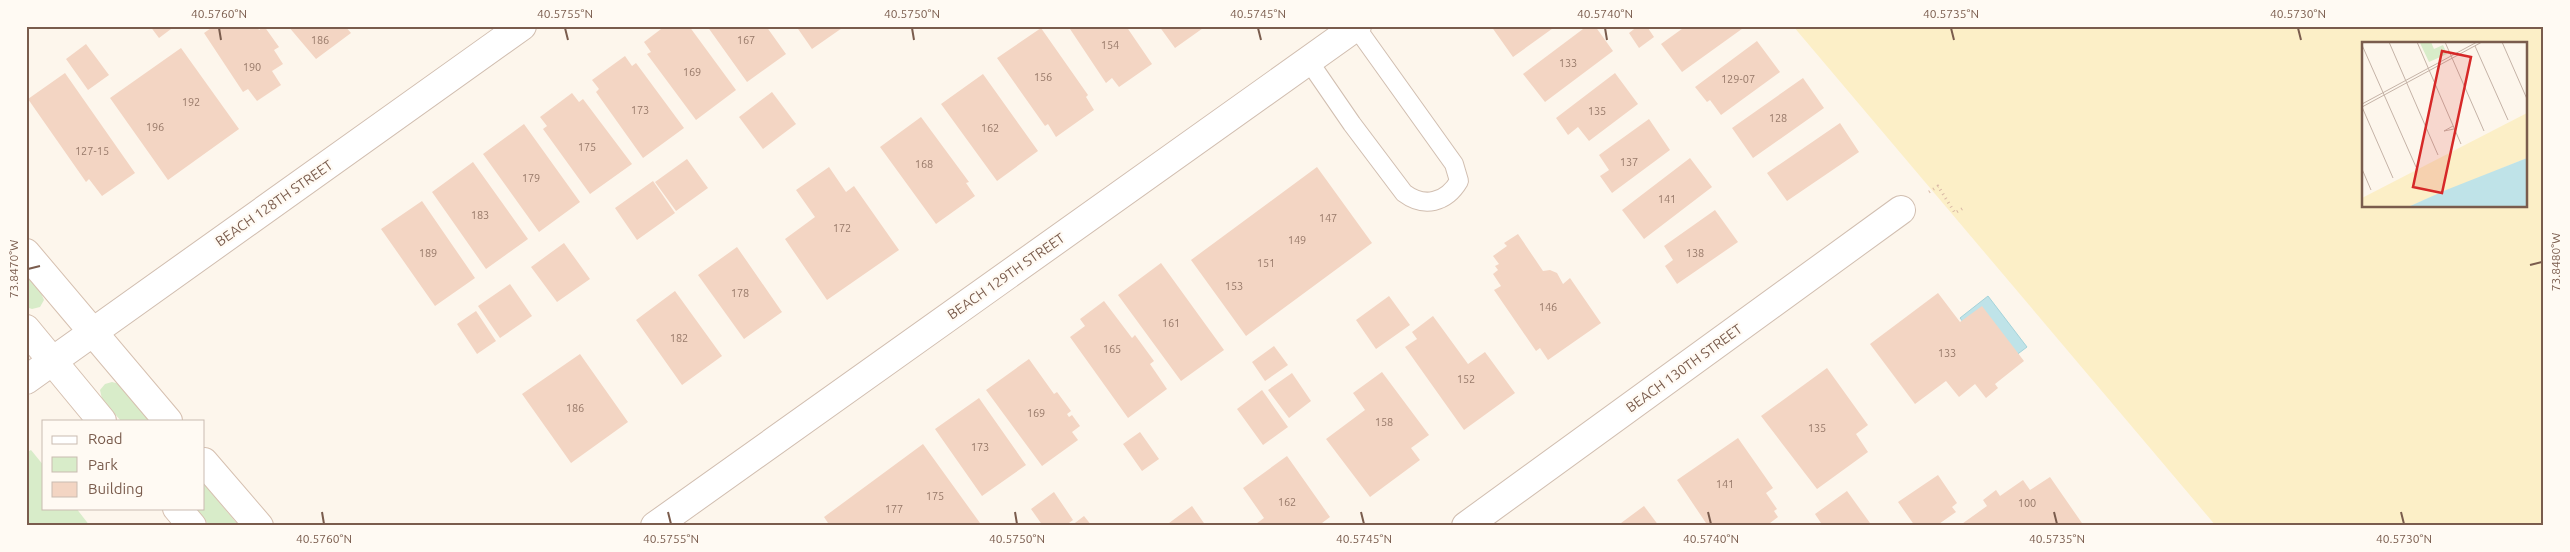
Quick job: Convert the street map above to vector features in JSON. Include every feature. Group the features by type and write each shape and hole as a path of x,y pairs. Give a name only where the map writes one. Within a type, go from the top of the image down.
{"street":[{"name":"BEACH 128TH STREET","path":"26,380 522,26"},
{"name":"BEACH 129TH STREET","path":"656,526 1356,27"},
{"name":"BEACH 130TH STREET","path":"1466,526 1901,210"},
{"path":"26,253 167,420"},
{"path":"26,329 101,420"},
{"path":"205,463 259,526"},
{"path":"179,510 192,526"}],"lane":[{"path":"1308,60 1352,124 1404,193 1415,201 1424,202 1447,196 1459,181 1454,164 1356,27"}],"green space":[{"path":"26,275 41,293 44,300 40,307 32,309 26,307"},
{"path":"112,382 120,384 150,420 120,420 102,399 100,390 105,384"},
{"path":"31,450 42,464 42,510 78,510 90,526 26,526 26,453"},
{"path":"205,485 239,526 210,526 197,510 205,510"}],"sand":[{"path":"1793,26 2544,26 2544,526 2216,526"}],"water":[{"path":"1988,296 2027,347 1999,368 1960,318"}],"building":[{"path":"150,26 175,26 159,38"},
{"path":"214,26 257,26 259,30 264,26 279,47 274,50 283,64 272,71 281,85 257,101 248,89 243,92 204,33"},
{"path":"288,26 345,26 351,33 316,59"},
{"path":"665,26 689,26 736,90 696,120 647,54 651,52 644,42"},
{"path":"707,26 766,26 786,54 747,82"},
{"path":"796,26 845,26 812,49"},
{"path":"1068,26 1126,26 1152,64 1119,87 1112,78 1106,83"},
{"path":"1159,26 1206,26 1175,48"},
{"path":"1491,26 1556,26 1513,57"},
{"path":"1587,26 1595,26 1613,51 1545,102 1523,74"},
{"path":"1638,26 1650,26 1648,28 1654,37 1639,48 1629,33"},
{"path":"1686,26 1746,26 1682,72 1661,44"},
{"path":"1041,28 1088,95 1086,97 1094,110 1056,137 1048,124 1045,126 997,58"},
{"path":"1757,41 1780,72 1721,115 1710,100 1707,102 1695,87"},
{"path":"86,44 109,75 88,90 66,59"},
{"path":"181,48 239,129 168,180 110,98"},
{"path":"625,56 632,66 636,63 684,128 643,158 596,92 599,89 592,80"},
{"path":"65,73 135,173 102,196 89,179 86,182 28,99"},
{"path":"1615,73 1638,104 1589,141 1578,127 1568,135 1556,118"},
{"path":"983,74 1038,151 997,181 941,104"},
{"path":"1803,78 1824,108 1753,158 1732,128"},
{"path":"772,92 796,124 763,149 739,117"},
{"path":"572,93 579,102 583,99 632,164 590,194 543,129 547,126 540,117"},
{"path":"921,117 969,182 966,183 975,196 936,224 880,147"},
{"path":"1649,119 1670,150 1612,193 1600,176 1609,170 1599,155"},
{"path":"1840,123 1859,152 1787,201 1767,173"},
{"path":"524,124 580,202 539,232 483,154"},
{"path":"1690,158 1712,187 1644,239 1622,210"},
{"path":"687,159 708,188 676,211 655,182"},
{"path":"473,162 528,239 486,269 432,192"},
{"path":"829,167 846,192 854,186 899,250 827,300 785,239 815,217 796,190"},
{"path":"1317,167 1372,243 1246,336 1191,260"},
{"path":"653,181 675,213 637,240 615,208"},
{"path":"422,201 475,278 435,306 381,229"},
{"path":"1715,210 1738,242 1677,284 1665,266 1673,260 1664,246"},
{"path":"1518,234 1543,271 1550,270 1557,273 1563,284 1570,278 1601,323 1548,360 1540,348 1536,351 1494,290 1501,286 1493,274 1498,270 1495,266 1499,264 1493,256 1507,246 1504,243"},
{"path":"564,243 590,279 557,302 531,267"},
{"path":"737,247 782,312 744,339 698,275"},
{"path":"1161,263 1224,350 1181,381 1118,295"},
{"path":"510,284 532,316 500,338 478,306"},
{"path":"675,291 722,356 682,385 636,320"},
{"path":"1938,293 1960,322 1982,306 2024,361 1995,384 1998,388 1986,398 1975,384 1959,397 1946,381 1915,404 1870,344"},
{"path":"1389,296 1410,325 1376,349 1356,320"},
{"path":"1104,301 1132,338 1135,335 1154,361 1150,364 1167,389 1128,418 1070,337 1085,326 1080,319"},
{"path":"476,311 496,341 477,354 457,324"},
{"path":"1433,316 1468,364 1485,352 1515,393 1464,430 1405,347 1417,339 1412,332"},
{"path":"1274,346 1288,365 1265,381 1252,362"},
{"path":"580,354 628,422 571,463 522,394"},
{"path":"1029,359 1054,394 1057,392 1071,411 1067,414 1069,417 1072,415 1080,426 1072,432 1078,440 1042,466 986,390"},
{"path":"1827,368 1868,425 1856,434 1868,452 1817,489 1761,416"},
{"path":"1382,372 1429,435 1411,448 1420,460 1370,497 1326,439 1365,410 1353,393"},
{"path":"1292,373 1311,401 1289,418 1268,390"},
{"path":"1262,390 1288,427 1263,445 1237,409"},
{"path":"979,398 1026,465 982,496 935,429"},
{"path":"1140,432 1159,459 1142,471 1123,444"},
{"path":"1738,438 1773,488 1766,493 1777,509 1774,511 1778,517 1766,526 1708,526 1677,480"},
{"path":"923,444 980,523 976,526 830,526 824,517"},
{"path":"1287,456 1330,517 1318,526 1253,526 1264,518 1243,488"},
{"path":"1938,475 1957,503 1952,507 1956,512 1936,526 1915,526 1898,502"},
{"path":"2050,477 2084,526 1959,526 1987,506 1983,500 1996,490 2000,496 2023,480 2030,490"},
{"path":"1847,491 1870,523 1866,526 1823,526 1815,514"},
{"path":"1054,492 1073,520 1065,526 1043,526 1031,509"},
{"path":"1192,506 1206,526 1165,526"},
{"path":"1644,506 1659,526 1617,526"},
{"path":"1084,516 1092,526 1071,526"}]}
